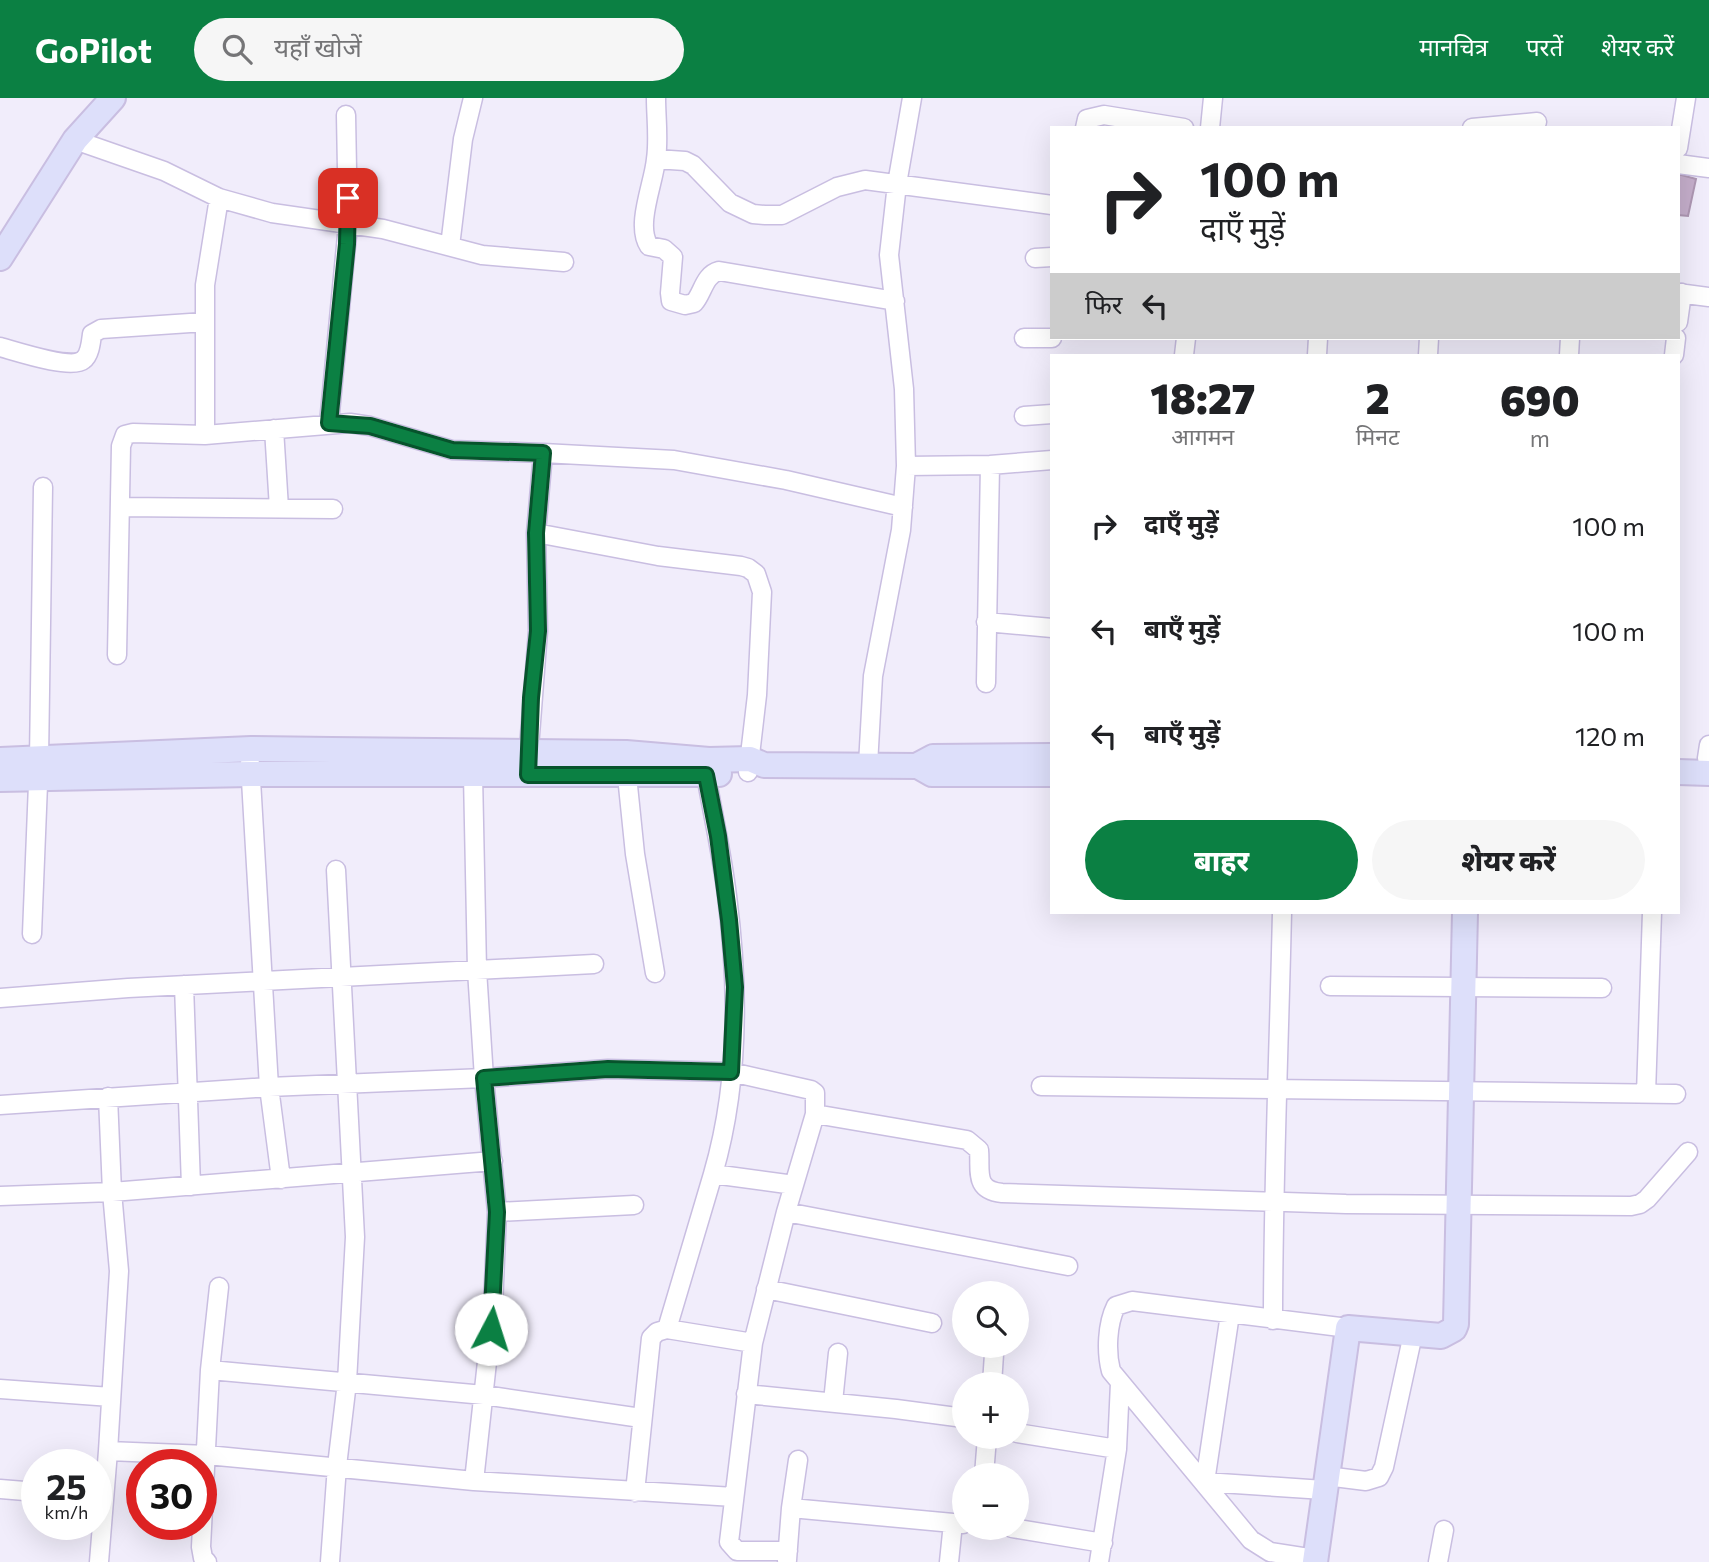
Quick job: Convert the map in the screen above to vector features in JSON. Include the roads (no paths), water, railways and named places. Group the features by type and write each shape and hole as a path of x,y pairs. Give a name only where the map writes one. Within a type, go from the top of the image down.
{"street":[{"path":"0,258 75,140 113,98"},
{"path":"450,246 463,139 473,98"},
{"path":"656,98 656,159 644,221 645,238 649,246 664,249 673,257 670,293 673,302 685,305 694,303 708,278 719,271 895,301"},
{"path":"868,765 873,676 904,507 904,389 889,255 897,184 912,98"},
{"path":"1210,126 1213,98"},
{"path":"1680,136 1686,98"},
{"path":"1085,126 1091,116 1104,115 1172,126"},
{"path":"329,423 348,225 346,116"},
{"path":"1494,126 1537,122"},
{"path":"75,140 164,171 219,198 288,216 383,229 482,255 564,262"},
{"path":"656,159 685,161 693,165 730,203 754,214 782,215 837,187 865,180 1050,205"},
{"path":"1680,164 1709,168"},
{"path":"205,435 205,285 219,198"},
{"path":"1680,293 1709,297"},
{"path":"0,347 57,361 79,363 84,360 89,350 92,334 101,329 205,322"},
{"path":"1024,338 1050,338"},
{"path":"1024,415 1050,414"},
{"path":"117,655 121,446 125,436 134,433 205,435 329,423 370,426 452,450 674,460 786,480 904,507"},
{"path":"274,429 279,508"},
{"path":"528,764 538,631 536,533 543,453"},
{"path":"906,466 990,465 1050,460"},
{"path":"986,683 990,465"},
{"path":"32,934 43,488"},
{"path":"121,507 332,509"},
{"path":"536,533 658,556 741,566 756,574 762,592 754,765"},
{"path":"986,622 1050,628"},
{"path":"250,762 473,775 528,764 626,753 754,765 918,766 932,774 1050,774"},
{"path":"918,766 933,757 1050,756"},
{"path":"1680,757 1709,758"},
{"path":"1680,771 1709,758"},
{"path":"0,760 38,768"},
{"path":"0,779 38,768 250,762 528,764 627,776 706,775 754,765"},
{"path":"250,762 269,1087 281,1179"},
{"path":"473,775 477,971 497,1212 493,1307 474,1481"},
{"path":"667,1329 724,1134 731,1072 735,987 732,949 726,885 706,775"},
{"path":"627,776 635,854 655,973"},
{"path":"330,1562 347,1382 355,1237 336,870"},
{"path":"1273,1320 1273,1201 1279,1090 1282,914"},
{"path":"1348,1328 1315,1560 1270,1552 1251,1540 1120,1383 1111,1371 1108,1355 1112,1315 1116,1306 1132,1301 1273,1320 1413,1334 1441,1336 1454,1329 1465,914"},
{"path":"1646,1094 1652,914"},
{"path":"0,998 184,985 594,964"},
{"path":"184,985 191,1186"},
{"path":"1330,986 1602,988"},
{"path":"0,1105 608,1069 731,1072 811,1090 816,1093 815,1114 786,1213 753,1343 729,1542 732,1548 737,1551 788,1556 798,1460"},
{"path":"1041,1086 1676,1094"},
{"path":"108,1097 119,1282 108,1449"},
{"path":"815,1114 967,1140 979,1150 978,1167 982,1182 995,1192 1459,1206 1640,1204 1688,1152"},
{"path":"0,1196 112,1192 493,1161"},
{"path":"713,1174 794,1185"},
{"path":"497,1212 634,1205"},
{"path":"786,1213 1068,1266"},
{"path":"207,1449 219,1287"},
{"path":"766,1289 932,1323"},
{"path":"1205,1482 1230,1314"},
{"path":"635,1492 651,1338 657,1332 667,1329 753,1343"},
{"path":"1205,1482 1325,1483 1366,1481 1379,1477 1384,1467 1413,1334"},
{"path":"833,1402 838,1353"},
{"path":"211,1370 484,1395 641,1418"},
{"path":"1099,1562 1117,1448 1120,1383"},
{"path":"0,1389 111,1397"},
{"path":"746,1394 952,1417"},
{"path":"1029,1435 1117,1448"},
{"path":"217,1456 474,1481 734,1497"},
{"path":"0,1489 21,1491"},
{"path":"791,1508 952,1523"},
{"path":"1438,1562 1444,1530"},
{"path":"1029,1531 1103,1543"},
{"path":"99,1540 99,1562"},
{"path":"201,1540 203,1558 207,1562"},
{"path":"949,1562 955,1540"}]}
